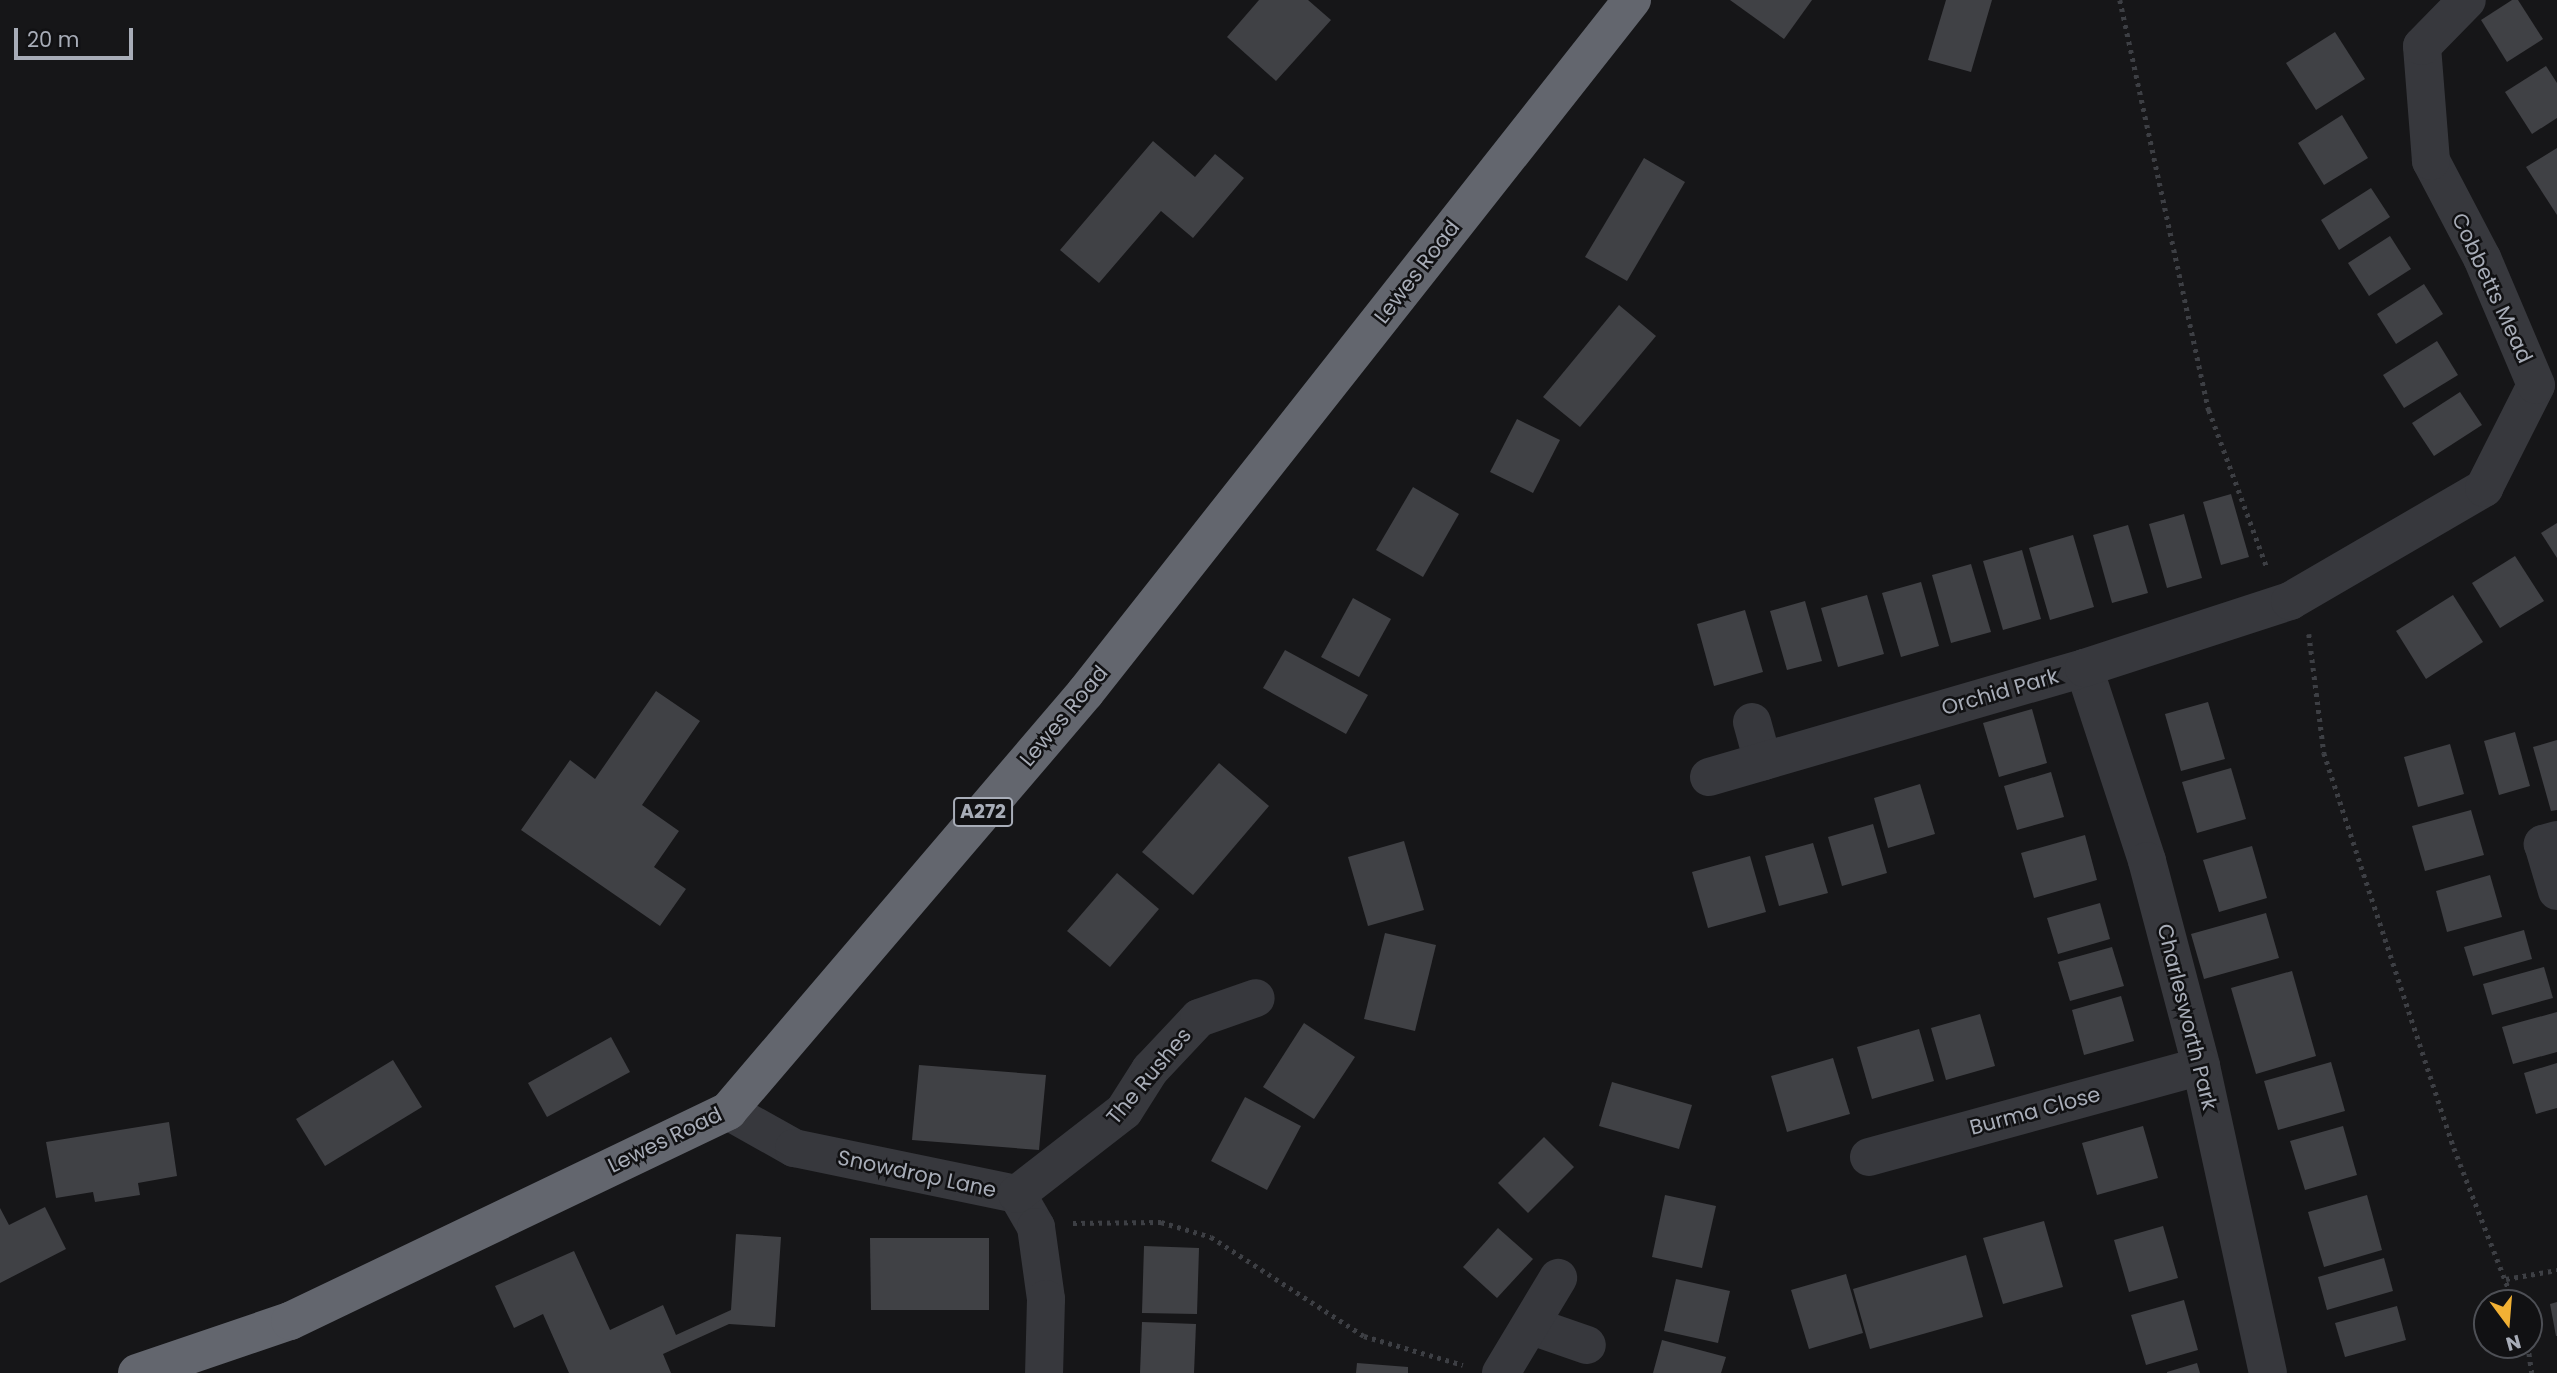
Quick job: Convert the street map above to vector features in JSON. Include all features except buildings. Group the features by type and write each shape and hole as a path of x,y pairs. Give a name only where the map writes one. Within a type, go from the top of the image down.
{"highway":[{"name":"Lewes Road","path":"137,1373 290,1321 728,1111 1085,693 1632,0"}],"street":[{"name":"Cobbetts Mead","path":"2290,601 2484,488 2536,385 2482,258 2431,161 2422,46 2467,0"},
{"name":"Orchid Park","path":"1709,777 2084,668 2290,601"},
{"name":"Charlesworth Park","path":"2084,668 2147,861 2201,1066 2268,1373"},
{"path":"1752,722 1763,762"},
{"path":"2557,840 2543,844 2557,891"},
{"name":"The Rushes","path":"1017,1194 1124,1111 1150,1070 1199,1018 1256,998"},
{"name":"Burma Close","path":"1869,1157 2201,1066"},
{"name":"Snowdrop Lane","path":"728,1111 794,1148 1017,1194 1036,1227 1046,1299 1044,1373"},
{"path":"1483,1369 1532,1326 1558,1278"},
{"path":"1532,1326 1587,1345"}],"path":[{"path":"2120,0 2209,410 2264,564 2308,629 2324,753 2454,1148 2509,1289"},
{"path":"1036,1227 1059,1223 1161,1222 1211,1237 1364,1336 1483,1369"},
{"path":"2506,1279 2557,1269"}]}
